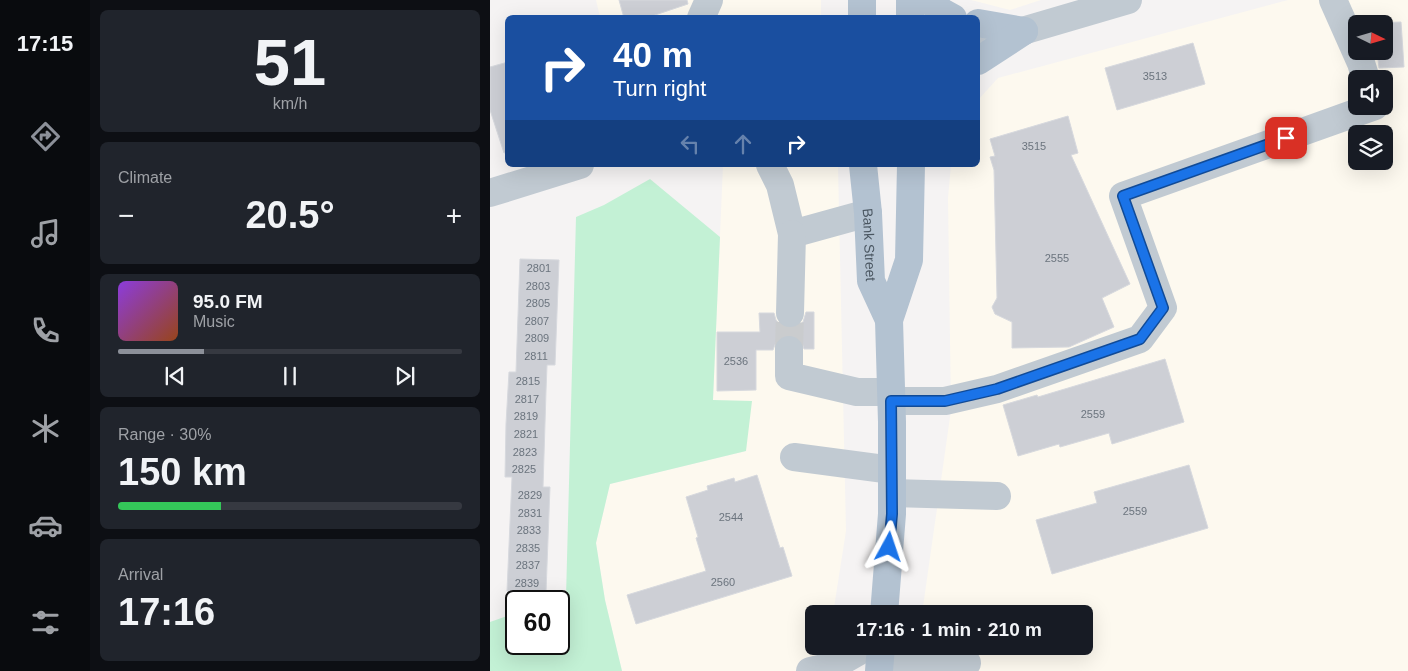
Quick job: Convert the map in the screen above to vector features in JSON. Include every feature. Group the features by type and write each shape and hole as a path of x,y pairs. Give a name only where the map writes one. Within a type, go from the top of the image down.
{"main road":[{"path":"862,0 862,15"},
{"path":"910,0 910,15"},
{"path":"929,0 948,15"},
{"path":"980,22 1024,31"},
{"path":"980,60 1024,31"},
{"name":"Bank Street","path":"863,167 868,212 871,281 889,320"},
{"name":"Bank Street","path":"885,605 892,481 889,320 909,260 911,167"}],"street":[{"path":"702,15 709,0"},
{"path":"980,43 1128,0"},
{"path":"1333,0 1362,70"},
{"path":"789,350 789,376 857,392 891,397 945,401 997,389 1140,339 1163,308 1123,196 1350,115"},
{"path":"490,193 574,167"},
{"path":"771,167 780,185 792,234 790,313"},
{"path":"792,234 868,212"},
{"path":"794,456 892,481 997,496"},
{"path":"810,671 877,655 967,663"}],"shaded area":[{"path":"596,0 821,0 821,15 600,15"},
{"path":"971,0 1041,0 1010,10"},
{"path":"1288,0 1408,0 1408,671 914,671 917,655 1093,655 1093,605 923,605 951,410 948,198 951,167 980,167 980,98 998,78"},
{"path":"723,167 838,167 846,531 834,605 805,605 805,655 826,655 824,671 622,671 605,600 596,543 610,484 746,451 713,400"}],"green space":[{"path":"650,179 720,237 713,400 752,401 746,451 610,484 596,543 605,600 622,671 490,671 490,622 505,617 505,655 570,655 570,590 566,590 576,217 604,205"}],"building":[{"path":"619,0 687,0 688,4 655,15 623,15"},
{"path":"1393,22 1401,22 1404,67 1379,68 1378,60 1393,60"},
{"path":"1193,43 1205,84 1117,110 1105,68"},
{"path":"505,63 504,153 490,110 490,67"},
{"path":"1068,116 1078,153 1071,155 1130,284 1102,298 1114,327 1069,347 1012,348 1012,322 995,314 992,307 997,298 994,170 990,157 995,156 990,139"},
{"path":"520,259 559,260 555,365 547,365 543,487 550,487 546,590 507,590 512,477 505,477 506,424 509,372 516,372"},
{"path":"806,312 814,312 814,349 804,349 802,342 796,336 789,334 782,336 776,342 773,350 756,350 756,390 717,391 717,332 760,332 759,313 774,313 776,320 781,326 790,329 797,327 803,322"},
{"path":"1165,359 1184,422 1112,444 1109,433 1060,447 1059,444 1018,456 1003,405 1037,395 1038,397"},
{"path":"1189,465 1208,528 1052,574 1036,520 1097,503 1094,492"},
{"path":"757,475 780,548 783,547 792,576 636,624 627,595 706,571 686,497 708,490 707,486 734,478 735,482"}],"tunnel":[{"path":"789,350 790,313"}],"route":[{"path":"889,547 892,514 891,401 945,401 997,389 1140,339 1163,308 1123,196 1286,138"}]}
